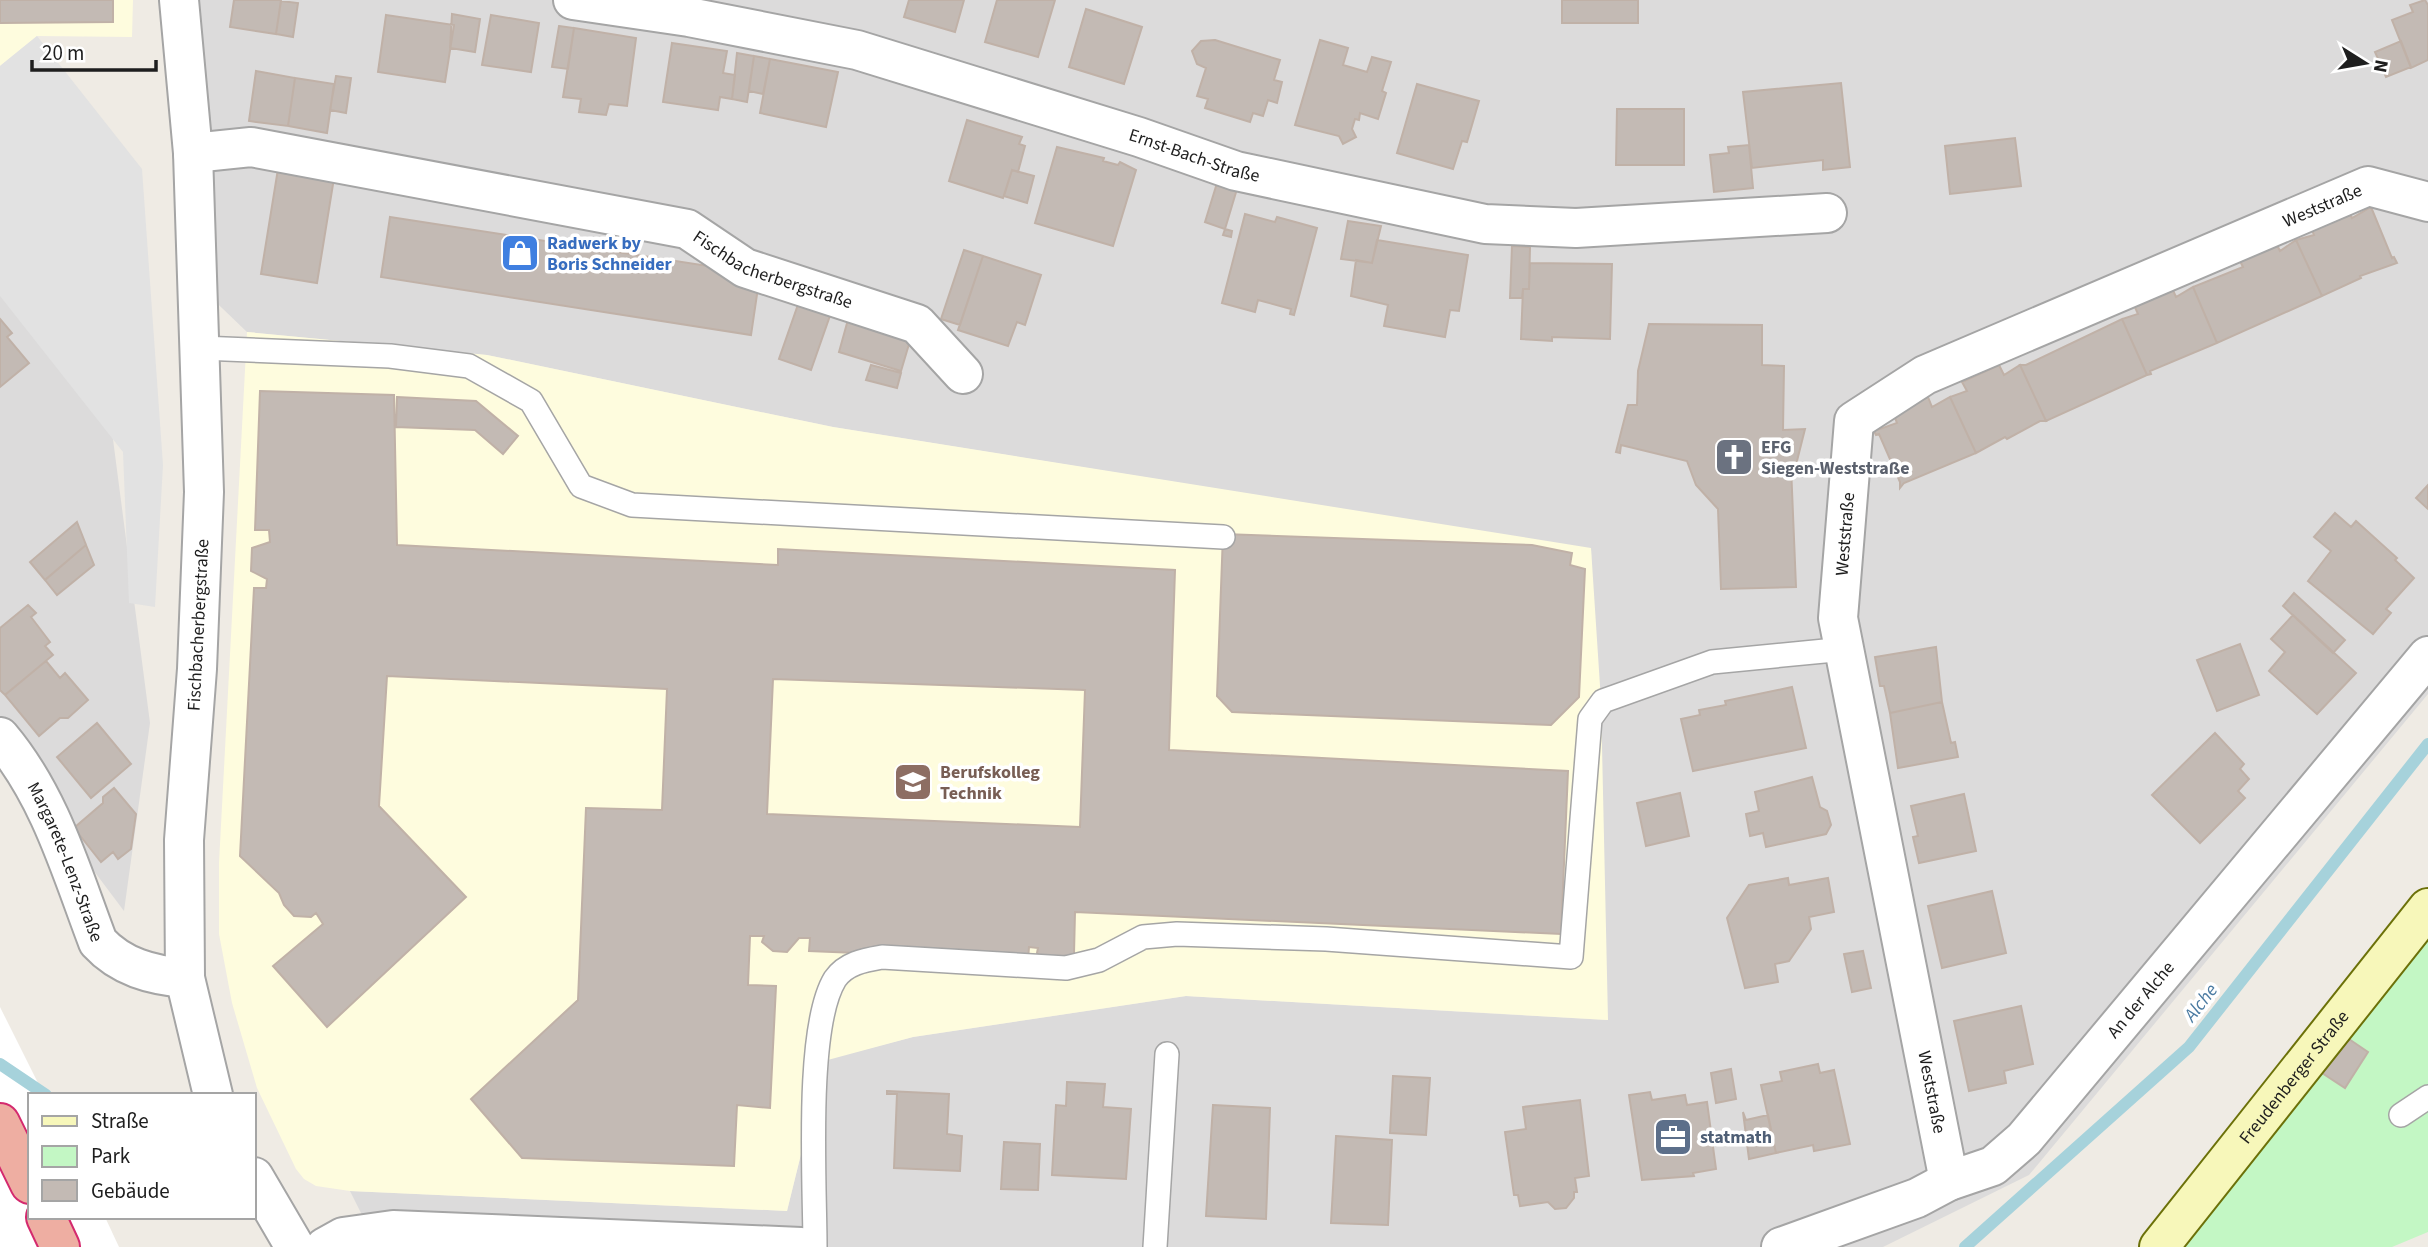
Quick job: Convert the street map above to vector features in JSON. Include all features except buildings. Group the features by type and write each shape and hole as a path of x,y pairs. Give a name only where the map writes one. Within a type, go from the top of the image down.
{"highway":[{"path":"0,1123 28,1180"},
{"path":"47,1219 60,1247"}],"main road":[{"name":"Freudenberger Straße","path":"2159,1247 2425,919"}],"street":[{"name":"Fischbacherbergstraße","path":"179,0 193,153 204,492 197,669 184,840 185,978 213,1093"},
{"name":"Ernst-Bach-Straße","path":"573,0 688,18 857,50 1237,170 1485,224 1576,228 1827,213"},
{"name":"Fischbacherbergstraße","path":"193,153 251,147 687,229 745,268 917,324 963,374"},
{"name":"Weststraße","path":"1949,1181 1838,618 1854,421 1925,375 2368,186 2428,202"},
{"name":"An der Alche","path":"1781,1247 1917,1198 1949,1181 1993,1166 2024,1139 2428,656"},
{"name":"Margarete-Lenz-Straße","path":"0,737 23,765 52,819 98,942 111,957 126,965 162,976 185,978"},
{"path":"256,1180 295,1247"},
{"path":"325,1247 343,1237 393,1230 801,1247"}],"lane":[{"path":"201,348 390,356 468,366 531,401 581,486 632,505 1223,537"},
{"path":"815,1247 815,1101 822,1010 836,977 857,961 882,957 1066,968 1099,960 1143,937 1177,934 1326,939 1571,957 1590,719 1603,701 1712,662 1844,649"},
{"path":"1155,1247 1167,1054"},
{"path":"2401,1115 2428,1097"}],"shaded area":[{"path":"0,0 133,0 132,37 37,36 0,66"},
{"path":"179,0 2428,0 2428,694 2029,1175 1883,1247 378,1247 350,1191 787,1211 824,1060 913,1037 1186,996 1607,1020 1591,549 833,427 487,355 247,332 198,285"},
{"path":"37,36 142,169 163,465 155,607 129,603 123,452 0,296 0,66"},
{"path":"0,258 111,424 150,723 124,911 0,746"},
{"name":"Berufskolleg Technik","path":"247,332 487,355 833,427 1591,548 1601,701 1608,1020 1186,996 913,1037 824,1061 787,1211 350,1191 316,1186 304,1179 296,1169 257,1088 232,1003 219,934 219,863"}],"green space":[{"path":"2428,928 2428,1232 2392,1247 2159,1247","holes":["2343,1036 2368,1053 2345,1088 2319,1071"]}],"pier":[{"path":"0,1007 43,1093 28,1093 28,1219 106,1219 119,1247 0,1247"}],"waterway":[{"name":"Alche","path":"1965,1247 2189,1047 2428,744"},
{"name":"Alche","path":"0,1064 43,1093"}],"place":[{"name":"Radwerk by Boris Schneider","path":"520,253"},
{"name":"EFG Siegen-Weststraße","path":"1734,457"},
{"name":"Berufskolleg Technik","path":"913,782"},
{"name":"statmath","path":"1673,1137"}]}
